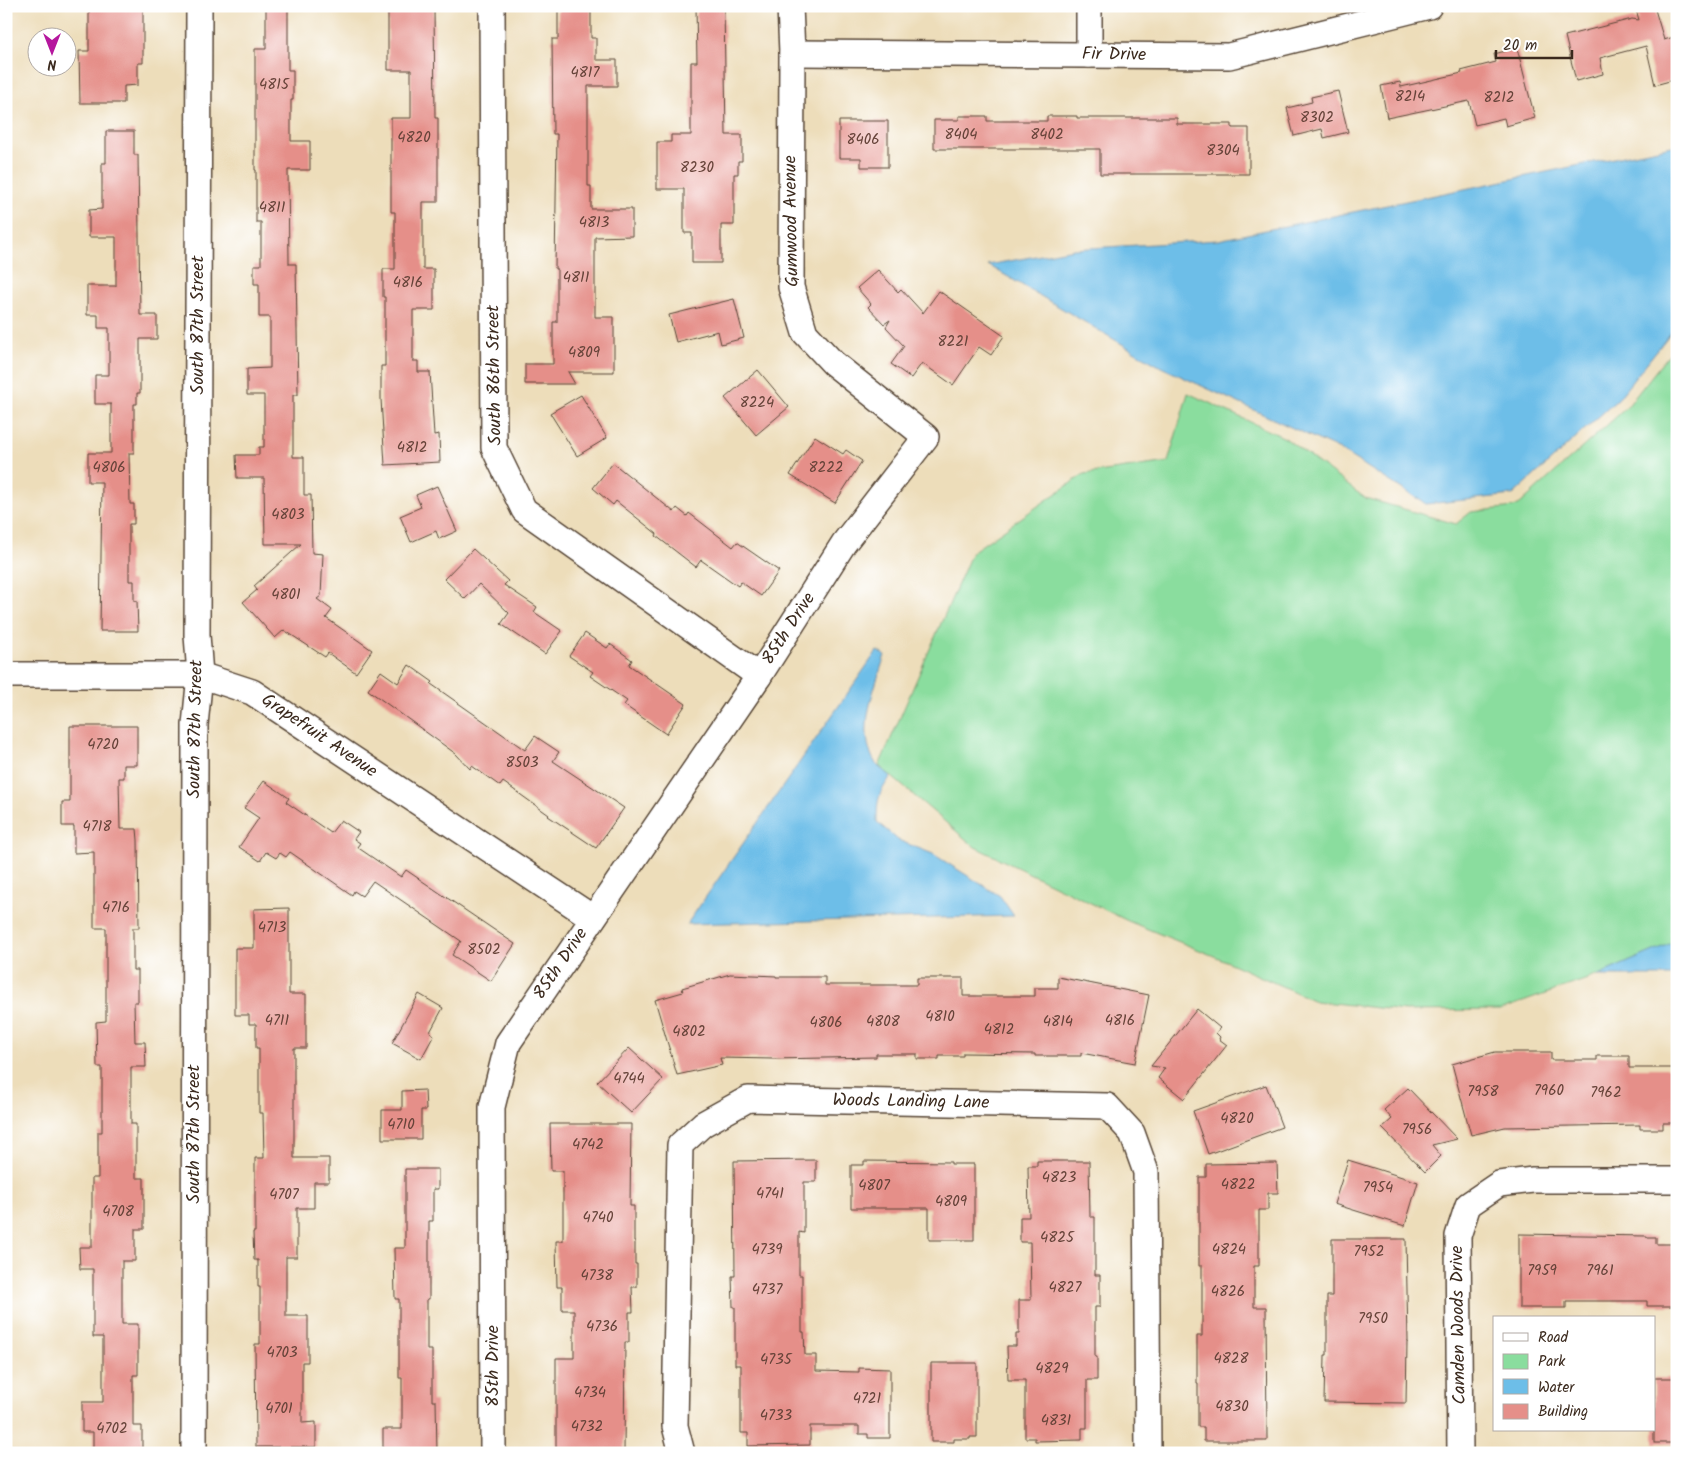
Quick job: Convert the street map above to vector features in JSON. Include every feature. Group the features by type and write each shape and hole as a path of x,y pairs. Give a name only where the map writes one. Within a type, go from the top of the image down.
{"street":[{"name":"South 87th Street","path":"194,1453 195,725 200,676 197,635 199,6"},
{"name":"South 86th Street","path":"492,6 494,448 524,510 759,676"},
{"path":"790,6 792,53"},
{"path":"1089,6 1089,55"},
{"name":"Fir Drive","path":"792,53 1229,56 1389,11 1429,6"},
{"name":"Gumwood Avenue","path":"792,53 790,287 806,333 833,363 926,438 844,543"},
{"name":"85th Drive","path":"493,1453 492,1107 508,1043 759,676 844,543"},
{"name":"Grapefruit Avenue","path":"6,675 200,676 252,692 593,918"},
{"name":"Woods Landing Lane","path":"682,1453 675,1426 680,1145 703,1124 748,1099 1107,1106 1132,1133 1146,1172 1148,1453"},
{"name":"Camden Woods Drive","path":"1460,1453 1458,1236 1468,1205 1498,1184 1533,1180 1677,1180"}],"green space":[{"path":"1677,344 1677,942 1596,976 1500,1010 1405,1011 1315,1001 1219,958 1128,921 975,847 879,766 972,552 1084,474 1168,462 1188,393 1285,438 1365,498 1456,524 1471,512 1514,507 1520,504 1627,407"}],"water":[{"path":"1677,145 1677,325 1618,399 1513,495 1426,504 1340,450 1161,367 988,265 1074,249 1218,240"},
{"path":"877,651 885,655 872,696 867,724 867,738 876,764 891,776 879,798 877,822 898,840 933,854 1000,896 1014,916 687,924"},
{"path":"1677,942 1677,976 1596,976"}],"building":[{"path":"93,6 143,6 143,63 138,63 138,85 124,86 124,103 80,103 79,51 89,51 89,9 93,9"},
{"path":"266,6 288,6 288,70 293,70 291,141 310,141 310,170 288,170 289,264 296,264 298,395 293,395 293,457 304,457 304,495 311,495 312,553 323,554 321,596 317,599 332,610 326,618 372,650 356,673 328,653 325,657 284,630 275,638 243,602 257,590 254,586 301,544 265,544 264,478 237,478 236,455 259,455 259,447 264,447 264,395 247,395 247,369 270,368 270,317 259,317 259,284 254,284 254,265 261,265 261,222 256,222 255,49 266,49"},
{"path":"388,6 434,6 435,118 438,118 438,202 423,202 423,269 434,269 434,310 413,310 413,361 418,361 418,372 430,372 434,435 439,434 440,462 385,465 381,399 381,366 385,366 383,269 395,269 395,212 391,212 391,118 411,118 411,70 388,70"},
{"path":"558,6 591,6 591,38 596,38 596,60 617,60 617,86 588,86 588,186 591,186 591,209 632,209 632,236 595,237 595,317 614,317 614,372 568,372 575,384 525,384 525,364 553,364 553,322 557,322 557,269 555,269 557,134 553,134 552,39 558,39"},
{"path":"696,6 724,6 726,135 742,135 742,161 738,161 738,174 734,174 734,225 721,225 721,263 692,263 692,233 684,233 684,189 657,189 657,142 671,142 671,135 691,135 691,62 697,62"},
{"path":"1635,6 1654,6 1664,40 1677,36 1677,79 1655,85 1646,46 1600,58 1603,74 1576,81 1565,36 1632,19 1639,20"},
{"path":"1517,48 1535,118 1506,126 1504,118 1475,125 1469,101 1387,118 1381,86 1400,82 1401,87 1462,73 1461,71 1496,62 1494,54"},
{"path":"1338,91 1348,132 1324,138 1322,129 1294,136 1287,108 1312,102 1311,97"},
{"path":"959,116 987,116 987,121 1047,121 1047,116 1077,116 1077,118 1177,118 1177,124 1232,124 1232,128 1249,128 1249,174 1100,174 1100,149 934,149 934,120 959,120"},
{"path":"839,121 888,121 888,167 861,167 861,158 839,158"},
{"path":"106,131 134,131 134,155 138,155 140,315 157,315 157,339 140,339 140,393 137,393 137,404 134,404 134,453 129,453 130,504 134,504 134,524 129,524 129,581 134,581 134,601 137,601 138,631 100,631 102,482 88,482 88,453 111,453 111,404 95,404 95,375 109,375 109,328 98,328 98,315 87,315 87,286 116,286 116,237 89,237 89,210 102,209 102,163 106,163"},
{"path":"878,270 898,292 901,289 923,313 939,291 1004,336 991,355 979,347 953,385 922,363 911,378 891,364 904,346 886,327 890,320 884,324 868,307 871,304 857,288"},
{"path":"734,299 744,338 721,344 718,331 676,342 669,315"},
{"path":"758,370 789,407 756,435 725,398"},
{"path":"581,395 607,438 577,456 550,413"},
{"path":"815,436 843,454 846,450 862,461 835,503 790,475"},
{"path":"613,463 674,512 677,508 687,516 689,513 733,547 737,542 779,571 761,596 741,582 738,586 701,560 696,567 656,536 657,534 616,501 613,505 593,488"},
{"path":"437,486 457,531 439,539 436,531 411,542 400,516 421,507 416,495"},
{"path":"473,549 508,581 504,585 537,607 534,612 562,631 545,654 501,624 509,613 479,584 465,599 444,579"},
{"path":"585,633 607,648 610,644 632,660 629,665 686,704 666,734 624,705 627,701 590,676 593,672 569,656"},
{"path":"409,665 433,682 431,684 525,750 535,736 559,752 553,761 624,808 596,848 548,816 503,782 500,786 472,766 470,769 456,754 368,690 381,671 398,683"},
{"path":"70,726 137,726 137,765 124,765 124,778 119,778 120,829 137,829 138,840 139,928 133,928 133,970 138,970 138,1002 134,1002 135,1042 145,1042 146,1067 131,1067 131,1124 136,1124 136,1178 144,1178 144,1229 135,1229 135,1261 122,1261 122,1324 138,1324 138,1375 133,1375 133,1426 142,1426 142,1453 93,1453 93,1432 82,1432 82,1402 103,1402 103,1337 93,1337 93,1269 80,1269 79,1247 92,1247 92,1178 98,1178 98,1132 102,1132 102,1067 97,1067 96,1022 106,1021 106,928 94,928 94,852 74,853 74,826 62,826 62,802 70,802"},
{"path":"264,781 289,798 286,802 331,833 341,820 359,832 354,839 360,843 357,847 401,877 406,870 515,944 491,981 452,955 461,941 373,881 362,896 354,891 352,895 290,852 286,857 280,853 276,858 266,852 260,861 239,847 259,818 244,808"},
{"path":"289,908 289,994 306,994 306,1048 294,1048 294,1158 329,1158 329,1182 314,1182 314,1208 297,1208 297,1257 286,1257 286,1316 308,1316 308,1362 302,1362 302,1423 316,1422 316,1447 256,1447 255,1344 260,1344 260,1287 258,1287 258,1260 254,1260 253,1232 255,1232 255,1158 264,1158 263,1113 259,1113 259,1048 256,1048 256,1024 249,1024 249,1015 235,1015 235,948 254,948 254,909"},
{"path":"730,974 776,977 825,977 825,985 917,985 917,978 963,978 963,996 1035,996 1035,988 1058,988 1058,977 1149,995 1135,1063 1081,1053 1081,1056 1035,1056 1035,1054 963,1053 963,1056 939,1056 939,1059 917,1059 917,1054 876,1054 876,1057 720,1058 722,1065 677,1075 655,1000 683,992 682,988"},
{"path":"419,994 443,1008 430,1032 434,1035 421,1059 392,1043"},
{"path":"1197,1009 1220,1028 1216,1033 1220,1037 1219,1039 1227,1045 1184,1099 1158,1078 1165,1068 1151,1066"},
{"path":"629,1048 663,1079 631,1113 597,1082"},
{"path":"1495,1052 1551,1052 1551,1060 1597,1060 1597,1056 1629,1056 1629,1068 1677,1068 1677,1123 1663,1123 1663,1129 1640,1129 1640,1125 1505,1127 1471,1135 1452,1064"},
{"path":"1266,1085 1282,1127 1208,1154 1193,1111"},
{"path":"1408,1088 1457,1139 1432,1145 1441,1156 1425,1172 1382,1128 1392,1119 1384,1110"},
{"path":"425,1090 426,1110 421,1110 421,1139 382,1139 382,1110 402,1110 402,1091"},
{"path":"550,1124 631,1124 630,1206 634,1206 637,1287 632,1287 633,1312 629,1312 629,1342 625,1342 624,1453 556,1453 556,1358 574,1358 574,1310 562,1310 562,1287 557,1287 556,1241 563,1241 563,1171 551,1171"},
{"path":"816,1160 816,1182 804,1182 804,1233 799,1232 799,1275 802,1275 802,1332 804,1332 805,1355 816,1355 816,1371 859,1372 859,1368 890,1369 890,1438 868,1438 868,1434 859,1434 859,1426 810,1426 810,1445 748,1446 748,1433 741,1433 741,1365 735,1365 735,1307 733,1307 732,1276 735,1276 734,1161"},
{"path":"1348,1160 1418,1182 1405,1226 1334,1204"},
{"path":"864,1161 974,1164 974,1240 929,1240 929,1208 851,1208 851,1165 864,1165"},
{"path":"1037,1161 1089,1161 1090,1217 1095,1217 1095,1275 1100,1275 1100,1307 1095,1307 1097,1380 1087,1380 1087,1428 1082,1428 1082,1440 1035,1441 1035,1438 1025,1438 1025,1380 1008,1380 1007,1346 1016,1346 1016,1334 1019,1334 1019,1300 1031,1300 1030,1242 1020,1242 1020,1217 1029,1217 1028,1166 1037,1166"},
{"path":"1277,1163 1278,1193 1268,1193 1268,1210 1259,1210 1259,1266 1254,1266 1254,1307 1266,1307 1267,1441 1204,1441 1204,1427 1198,1427 1197,1383 1197,1336 1202,1336 1202,1266 1199,1266 1199,1177 1206,1177 1206,1164"},
{"path":"405,1169 438,1169 438,1189 433,1189 433,1221 429,1221 429,1299 427,1299 427,1350 432,1350 432,1401 436,1401 437,1452 383,1452 383,1429 402,1429 402,1378 399,1378 399,1299 395,1299 394,1248 405,1248"},
{"path":"1519,1234 1647,1236 1656,1237 1656,1244 1677,1244 1677,1306 1647,1306 1647,1301 1566,1301 1566,1308 1519,1308"},
{"path":"1332,1239 1406,1239 1408,1342 1406,1403 1324,1402 1325,1355 1327,1355 1327,1296 1332,1296"},
{"path":"931,1363 977,1363 977,1437 954,1439 954,1442 931,1442"},
{"path":"1656,1378 1677,1378 1677,1443 1654,1443 1654,1432 1656,1432"}]}
